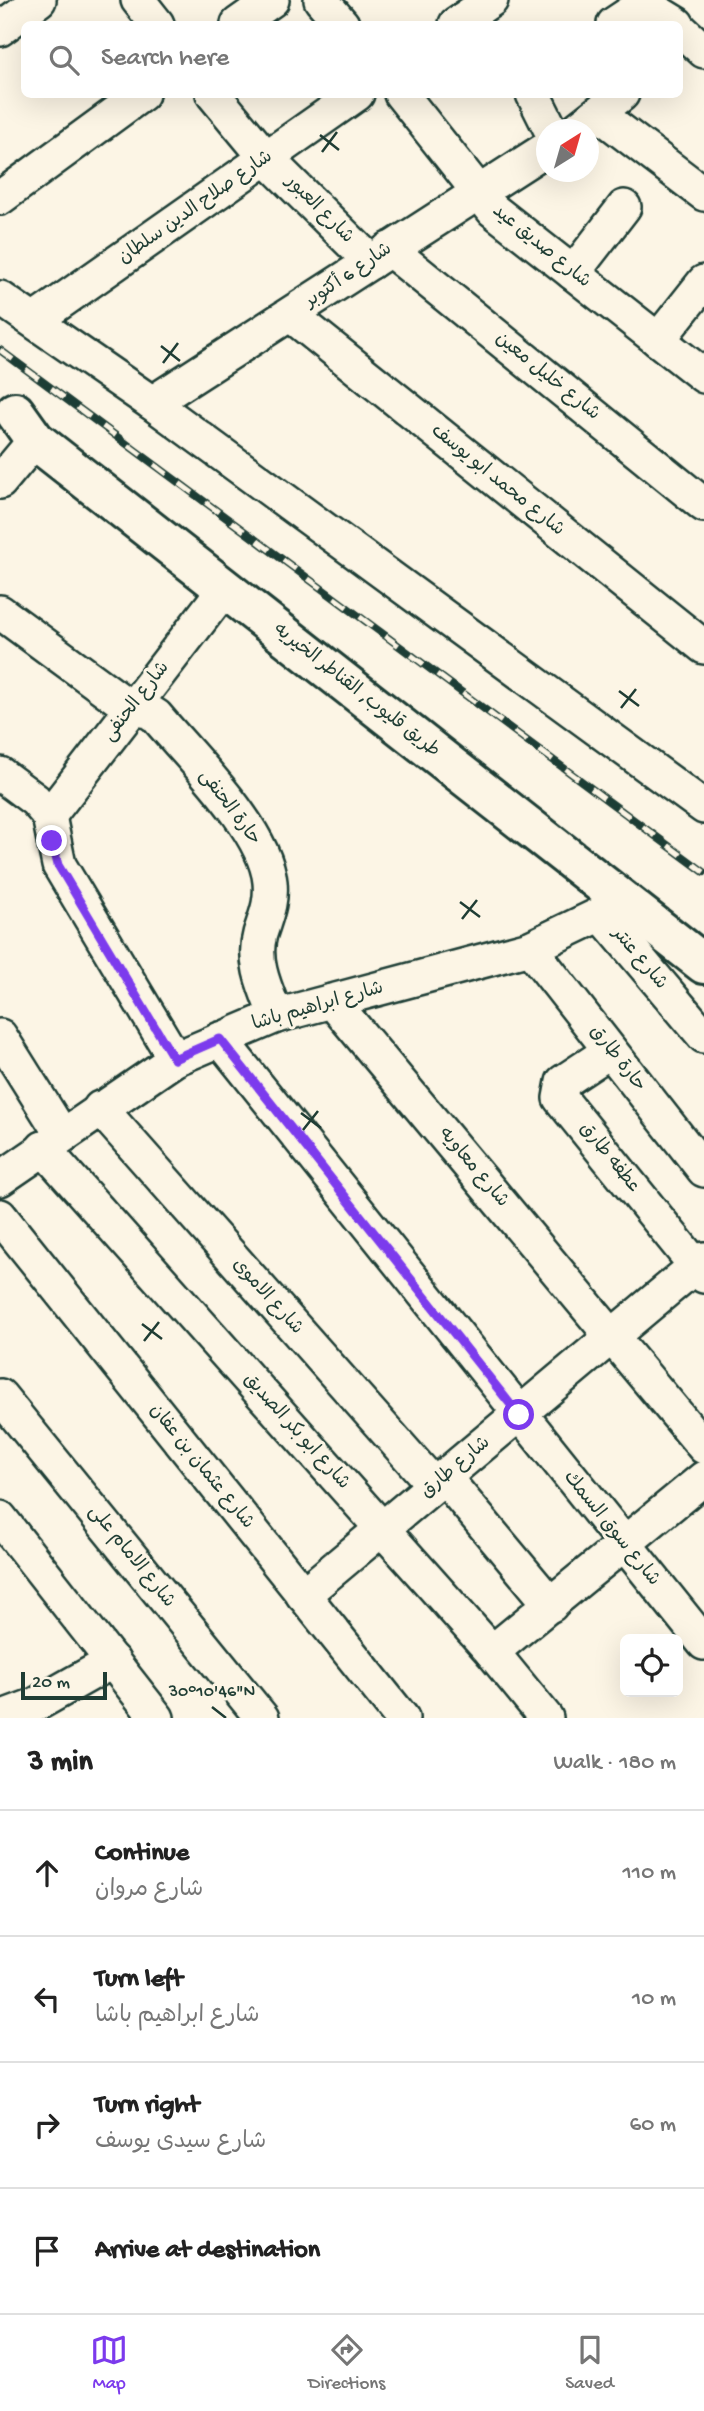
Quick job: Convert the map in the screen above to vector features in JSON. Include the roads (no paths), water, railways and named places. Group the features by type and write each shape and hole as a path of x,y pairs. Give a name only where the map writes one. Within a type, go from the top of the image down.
{"main road":[{"name":"طريق قليوب, القناطر الخيريه","path":"17,417 610,907 704,964"},
{"name":"طريق قليوب, القناطر الخيريه","path":"17,417 68,438 704,932"}],"street":[{"path":"0,29 39,0"},
{"path":"138,0 155,21"},
{"path":"243,21 272,0"},
{"path":"321,0 339,21"},
{"path":"680,21 678,15 690,0"},
{"path":"618,21 644,4 665,21"},
{"path":"462,21 491,7"},
{"path":"0,198 137,98"},
{"name":"شارع العبور","path":"216,98 267,159 380,255"},
{"name":"شارع صلاح الدين سلطان","path":"35,320 351,98"},
{"name":"شارع صديق عيد","path":"404,98 493,210 704,376"},
{"path":"535,98 546,119"},
{"path":"599,113 704,194"},
{"name":"شارع 6 أكتوبر","path":"152,403 536,156"},
{"path":"573,273 624,207"},
{"name":"شارع خليل معين","path":"380,255 704,505"},
{"path":"658,340 704,282"},
{"path":"0,298 152,403 704,807"},
{"name":"شارع محمد ابو يوسف","path":"291,314 704,647"},
{"path":"0,482 17,417"},
{"name":"شارع الحنفى","path":"49,816 225,588"},
{"name":"حارة الحنفى","path":"0,612 132,709 148,711 156,716 243,820 258,843 270,878 272,898 260,933 258,967 276,1016"},
{"path":"0,774 36,800 49,816 58,865 174,1059"},
{"name":"شارع ابراهيم باشا","path":"0,1179 174,1059 276,1016 530,948 610,907"},
{"name":"شارع عنتر","path":"610,907 704,1036"},
{"name":"حارة طارق","path":"530,948 704,1170"},
{"name":"شارع معاويه","path":"332,1001 614,1335 704,1447"},
{"name":"شارع ابو بكر الصديق","path":"0,1036 53,1142 546,1718"},
{"name":"شارع سوق السمك","path":"220,1039 704,1643"},
{"name":"عطفه طارق","path":"610,1051 564,1082 560,1098 701,1267"},
{"name":"شارع الاموى","path":"100,1108 551,1605"},
{"name":"شارع عثمان بن عفان","path":"0,1216 402,1718"},
{"name":"شارع طارق","path":"303,1595 614,1335 701,1267"},
{"name":"شارع الامام على","path":"0,1396 11,1429 262,1718"},
{"path":"492,1652 625,1546 704,1478"},
{"path":"0,1518 157,1718"},
{"path":"1,1715 38,1712 113,1661"}],"railway":[{"path":"0,350 704,872"}]}
